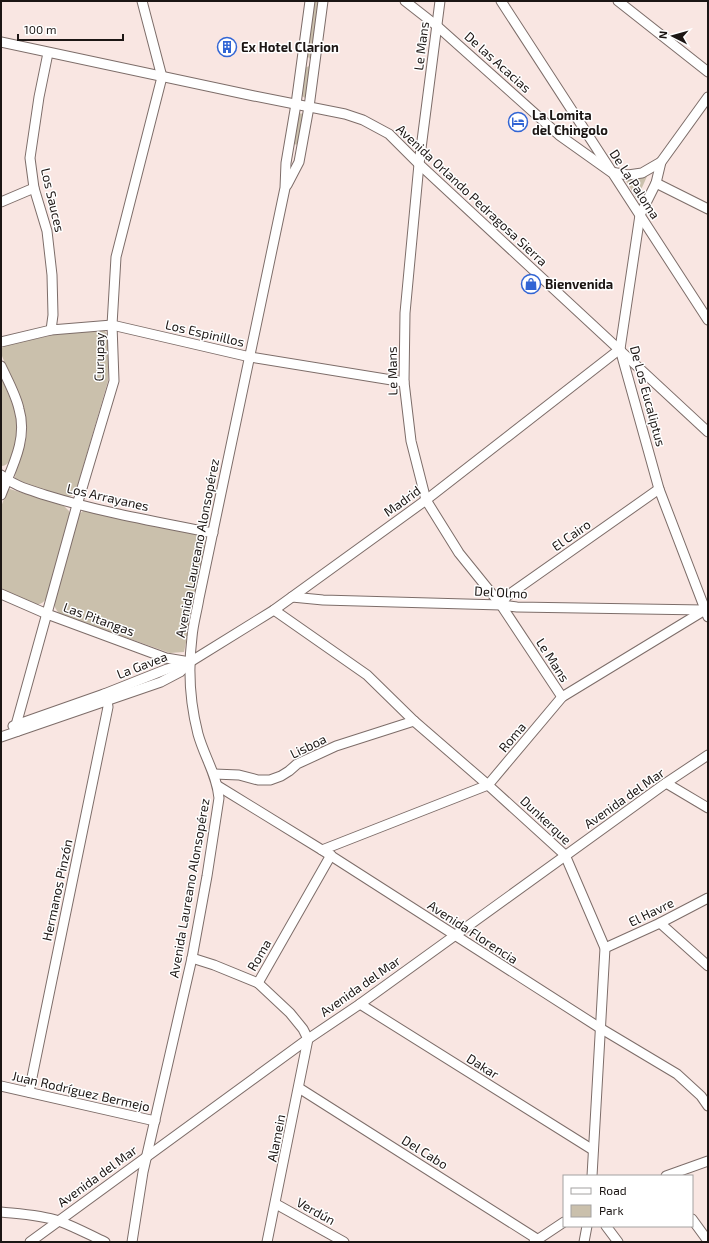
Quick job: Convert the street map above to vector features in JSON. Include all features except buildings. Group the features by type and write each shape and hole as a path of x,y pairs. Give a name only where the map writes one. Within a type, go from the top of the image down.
{"street":[{"name":"Curupay","path":"17,728 46,614 114,381 112,325 116,257 162,77 142,1"},
{"name":"Avenida Laureano Alonsopérez","path":"132,1242 143,1172 192,958 218,812 218,786 204,753 194,721 191,695 190,662 192,637 285,188 286,163 302,64 310,1"},
{"name":"Avenida Laureano Alonsopérez","path":"285,188 299,162 309,107 323,1"},
{"name":"De las Acacias","path":"405,1 437,26 559,135 611,172"},
{"name":"Le Mans","path":"440,1 419,164 405,313 404,382 411,440 426,500 459,553 501,604 562,697"},
{"name":"De La Paloma","path":"501,1 708,320"},
{"path":"618,1 708,72"},
{"name":"Avenida Orlando Pedragosa Sierra","path":"1,42 162,77 345,114 364,120 389,134 419,164 708,432"},
{"name":"Los Sauces","path":"48,52 39,97 30,158 34,188 47,231 52,275 52,330"},
{"path":"302,64 315,66"},
{"name":"De Los Eucaliptus","path":"707,612 659,489 620,349 640,215 656,183 661,162 708,97"},
{"path":"289,147 301,149"},
{"path":"611,172 628,175 642,173 661,162"},
{"path":"656,183 708,209"},
{"path":"1,202 34,188"},
{"name":"Los Espinillos","path":"1,342 52,330 112,325 250,357 404,382"},
{"name":"Madrid","path":"190,662 274,610 426,500 620,349"},
{"path":"1,366 20,409 22,428 21,441 4,478 1,495"},
{"name":"Los Arrayanes","path":"4,478 17,486 77,505 213,533"},
{"name":"El Cairo","path":"501,604 507,596 659,489"},
{"name":"Las Pitangas","path":"1,594 46,614 166,658 190,662"},
{"name":"Del Olmo","path":"292,597 323,600 501,604 517,607 707,612"},
{"name":"Dunkerque","path":"274,610 367,675 414,721 488,785 565,855 605,948 592,1175"},
{"name":"Roma","path":"322,850 488,785 562,697 707,612"},
{"name":"La Gavea","path":"1,731 17,728 105,697 166,669 190,662"},
{"name":"Hermanos Pinzón","path":"29,1092 108,707 105,697"},
{"name":"Lisboa","path":"214,774 239,775 258,780 270,780 281,776 297,764 336,746 414,721"},
{"name":"La Gavea","path":"1,737 17,728"},
{"name":"Avenida del Mar","path":"30,1242 308,1039 360,1004 565,855 708,755"},
{"path":"666,783 708,808"},
{"name":"Avenida Florencia","path":"218,786 330,855 600,1028 677,1074 701,1096 708,1106"},
{"name":"Roma","path":"258,983 330,855"},
{"name":"El Havre","path":"605,948 660,923 708,898"},
{"path":"660,923 708,966"},
{"path":"192,958 214,965 258,983 290,1013 303,1029 308,1039"},
{"name":"Dakar","path":"360,1004 593,1150"},
{"name":"Alamein","path":"267,1242 276,1204 308,1039"},
{"name":"Juan Rodríguez Bermejo","path":"1,1086 155,1121"},
{"name":"Del Cabo","path":"299,1088 536,1241"},
{"path":"669,1175 708,1161"},
{"name":"Verdún","path":"276,1204 344,1242"},
{"path":"1,1212 37,1216 58,1221 105,1242"},
{"path":"693,1220 708,1241"},
{"path":"536,1241 563,1223"},
{"path":"584,1242 587,1227"},
{"path":"607,1227 618,1242"}],"green space":[{"path":"314,1 320,1 312,59 310,59 307,56"},
{"path":"309,66 311,67 307,97 305,98 302,96 305,68"},
{"path":"298,113 304,114 299,145 293,144"},
{"path":"648,174 637,199 626,181"},
{"path":"101,330 105,331 108,336 108,381 76,491 71,496 65,497 20,483 15,478 15,473 25,444 27,429 26,419 19,397 2,356 2,348 6,345 53,335"},
{"path":"1,377 13,405 18,427 18,436 13,453 8,463 2,466"},
{"path":"10,489 64,506 69,511 70,515 46,599 36,605 1,589 1,507 7,490"},
{"path":"83,511 200,535 204,540 205,546 184,652 170,653 60,614 56,610 54,601 78,515"}],"place":[{"name":"Ex Hotel Clarion","path":"227,47"},
{"name":"La Lomita del Chingolo","path":"518,122"},
{"name":"Bienvenida","path":"531,284"}]}
